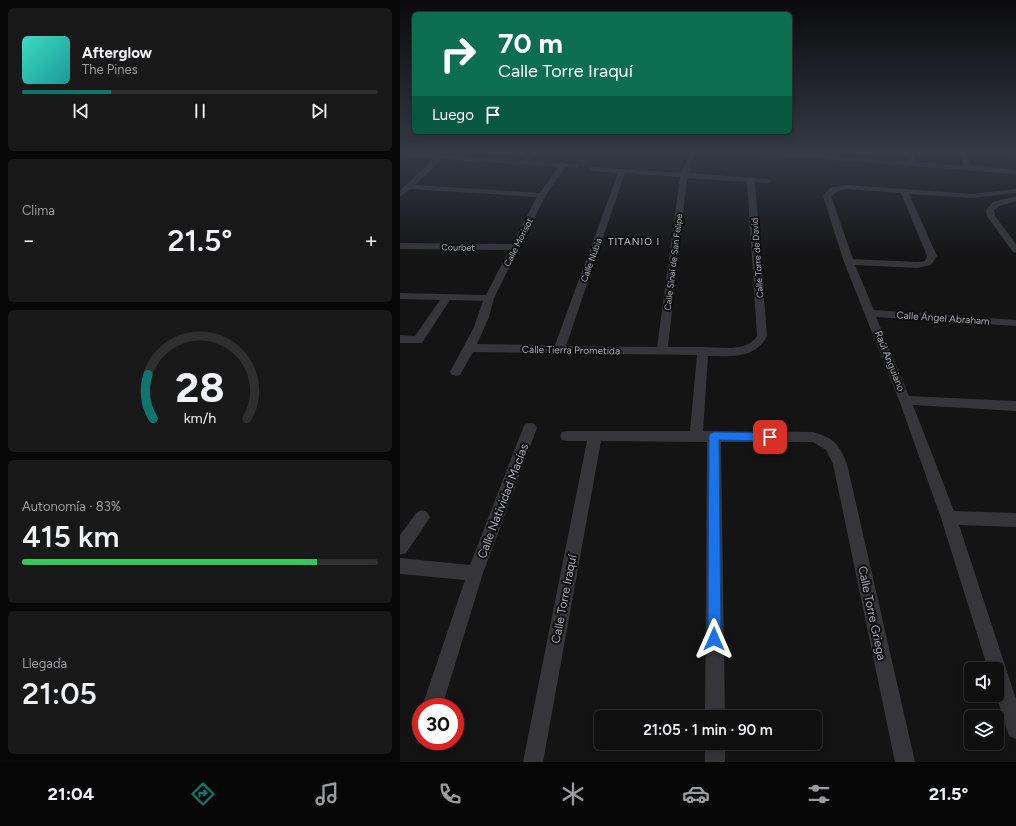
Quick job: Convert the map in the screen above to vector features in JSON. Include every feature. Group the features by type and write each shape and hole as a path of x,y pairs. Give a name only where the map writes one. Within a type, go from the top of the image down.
{"street":[{"path":"400,195 408,187 542,195"},
{"name":"Calle Morisot","path":"489,298 542,195 548,187"},
{"name":"Calle Nubia","path":"559,349 616,187"},
{"name":"Calle Sinaí de San Felipe","path":"662,351 683,187"},
{"name":"Calle Torre de David","path":"751,187 762,336"},
{"name":"Raúl Anguiano","path":"995,662 949,518 905,400 849,262 827,196 830,191 836,188 847,187 972,196 1016,191"},
{"path":"849,262 918,265 928,263 932,256 904,192"},
{"path":"972,196 990,210 991,216 1016,250"},
{"path":"990,210 996,204 1016,198"},
{"name":"Courbet","path":"400,246 515,247"},
{"path":"400,296 489,298 487,310 470,348 456,372"},
{"path":"400,339 418,340 446,298"},
{"name":"Calle Ángel Abraham","path":"870,313 1016,323"},
{"name":"Calle Tierra Prometida","path":"470,348 703,352 743,351 760,342 762,336"},
{"path":"696,436 703,352"},
{"path":"905,400 1016,406"},
{"name":"Calle Natividad Macías","path":"435,698 475,574 530,428"},
{"path":"567,436 714,436 715,710"},
{"name":"Calle Torre Iraquí","path":"533,762 595,436"},
{"name":"Calle Torre Griega","path":"714,436 813,437 822,439 830,444 835,450 840,464 905,762"},
{"path":"400,548 422,517"},
{"path":"949,518 1016,520"},
{"path":"400,566 475,574"},
{"name":"Raúl Anguiano","path":"1004,691 1016,729"},
{"path":"715,750 715,762"}],"district":[{"name":"TITANIO I","path":"634,241"}],"route":[{"path":"714,639 714,436 770,437"}]}
